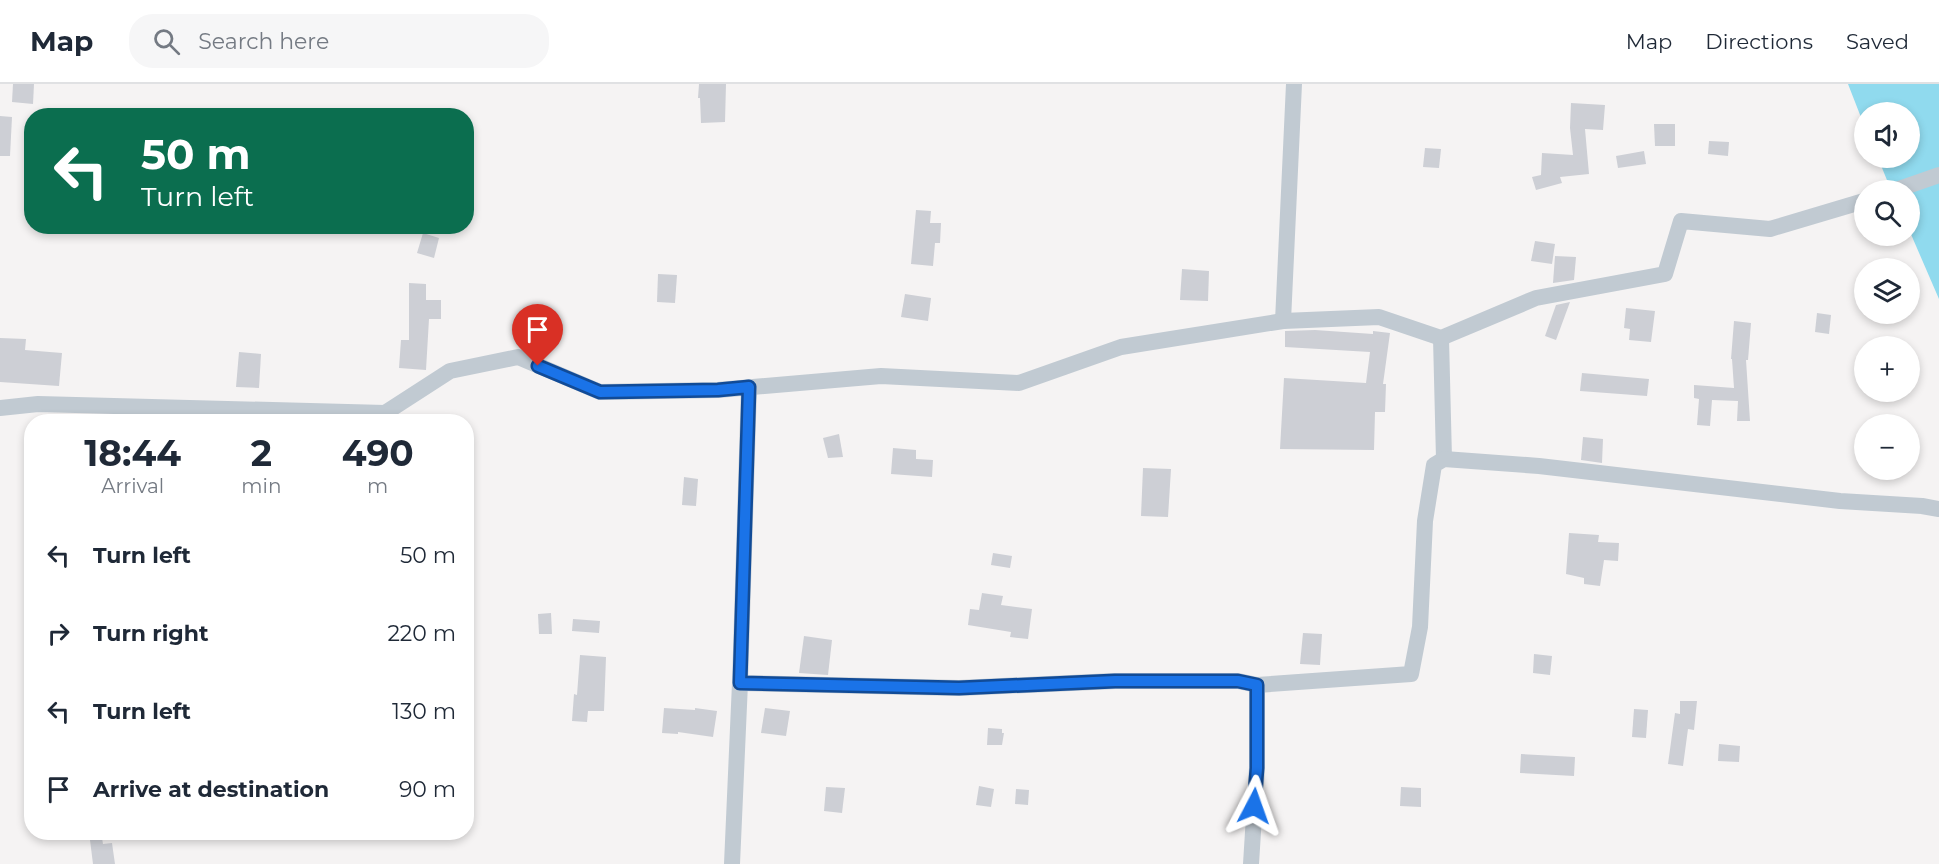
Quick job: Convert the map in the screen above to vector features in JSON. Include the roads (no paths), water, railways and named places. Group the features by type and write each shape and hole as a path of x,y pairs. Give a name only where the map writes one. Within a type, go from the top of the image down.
{"street":[{"path":"1284,321 1294,84"},
{"path":"1920,182 1939,175"},
{"path":"0,408 38,404 385,413 450,371 518,357 600,392 718,390 881,376 1019,383 1121,347 1284,321 1379,317 1442,338 1536,298 1665,274 1681,221 1770,229 1854,204"},
{"path":"1442,338 1444,459"},
{"path":"732,864 749,387"},
{"path":"740,683 959,688 1115,681 1238,681 1257,685 1411,674 1420,627 1425,522 1434,465 1444,459 1539,465 1840,501 1939,509"},
{"path":"1251,864 1257,768 1257,685"}],"water":[{"path":"1848,84 1939,84 1939,299 1916,246 1920,246 1920,180 1887,180 1882,168 1920,168 1920,102 1855,102"}]}
